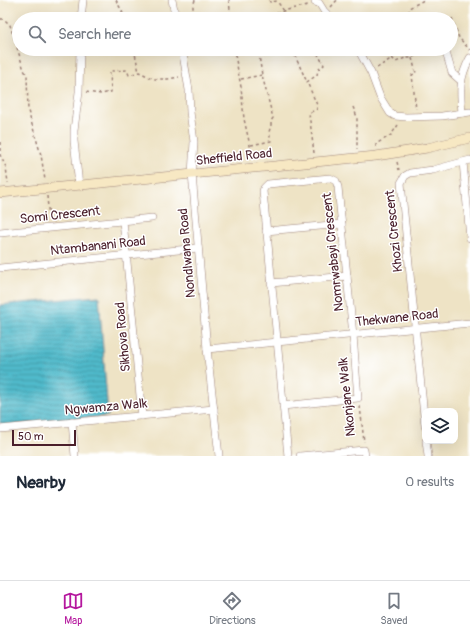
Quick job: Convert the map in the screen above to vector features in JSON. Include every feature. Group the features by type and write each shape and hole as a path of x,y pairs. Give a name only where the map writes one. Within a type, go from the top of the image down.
{"street":[{"path":"82,12 83,0"},
{"path":"172,0 175,12"},
{"path":"315,2 319,3 326,12"},
{"path":"79,185 74,130 79,92 80,56"},
{"name":"Nondlwana Road","path":"183,56 189,90 190,117 194,142 192,174 207,349 219,456"},
{"path":"362,56 371,73 376,90 390,113 400,117 416,117 442,116 470,112"},
{"path":"447,56 452,73 460,81"},
{"path":"462,113 460,81 465,66 470,58"},
{"name":"Sheffield Road","path":"0,193 46,192 79,185 403,152 449,144 470,138"},
{"path":"466,161 470,238"},
{"name":"Khozi Crescent","path":"423,408 401,183 405,176 410,173 432,170 466,161"},
{"name":"Nomrwabayi Crescent","path":"288,456 266,231 263,190 268,184 330,178 337,183 353,335"},
{"name":"Somi Crescent","path":"0,233 152,218"},
{"path":"123,221 127,255"},
{"path":"266,231 342,224"},
{"name":"Ntambanani Road","path":"0,268 198,248"},
{"name":"Sikhova Road","path":"127,255 142,416"},
{"path":"271,283 347,276"},
{"name":"Thekwane Road","path":"207,349 470,323"},
{"name":"Nkonjane Walk","path":"353,335 358,398"},
{"path":"283,406 358,398"},
{"name":"Ngwamza Walk","path":"0,429 214,409"},
{"path":"72,422 75,456"},
{"path":"426,444 428,456"},
{"path":"300,456 364,453"}],"path":[{"path":"116,0 122,12"},
{"path":"194,12 193,6 196,0"},
{"path":"229,0 230,12"},
{"path":"269,0 270,2 277,1 284,11"},
{"path":"410,12 409,8 424,0"},
{"path":"278,12 315,2"},
{"path":"0,20 4,19 10,25 12,31"},
{"path":"458,33 460,38 470,50"},
{"path":"20,56 27,75 28,111 41,155 50,228"},
{"path":"136,56 139,72 149,77 161,79 187,75"},
{"path":"235,56 244,108 244,119 254,160"},
{"path":"251,146 271,141 269,132 273,118 262,75 259,56"},
{"path":"295,56 317,105 317,109 309,113 314,153"},
{"path":"307,82 317,75 318,70 324,65 319,56"},
{"path":"371,73 392,58 396,62 414,56"},
{"path":"412,58 416,73 412,75 415,93 416,117"},
{"path":"79,92 101,94 111,92 110,71 128,70 129,75 139,72"},
{"path":"240,80 246,77 262,75"},
{"path":"353,107 357,117 357,150"},
{"path":"376,148 376,144 391,135 398,126 400,117"},
{"path":"0,142 0,155 1,160 3,160 6,167 8,183"},
{"name":"Nkonjane Walk","path":"358,398 363,428 364,453"}],"water":[{"path":"99,296 108,416 3,426 0,423 0,305"}]}
